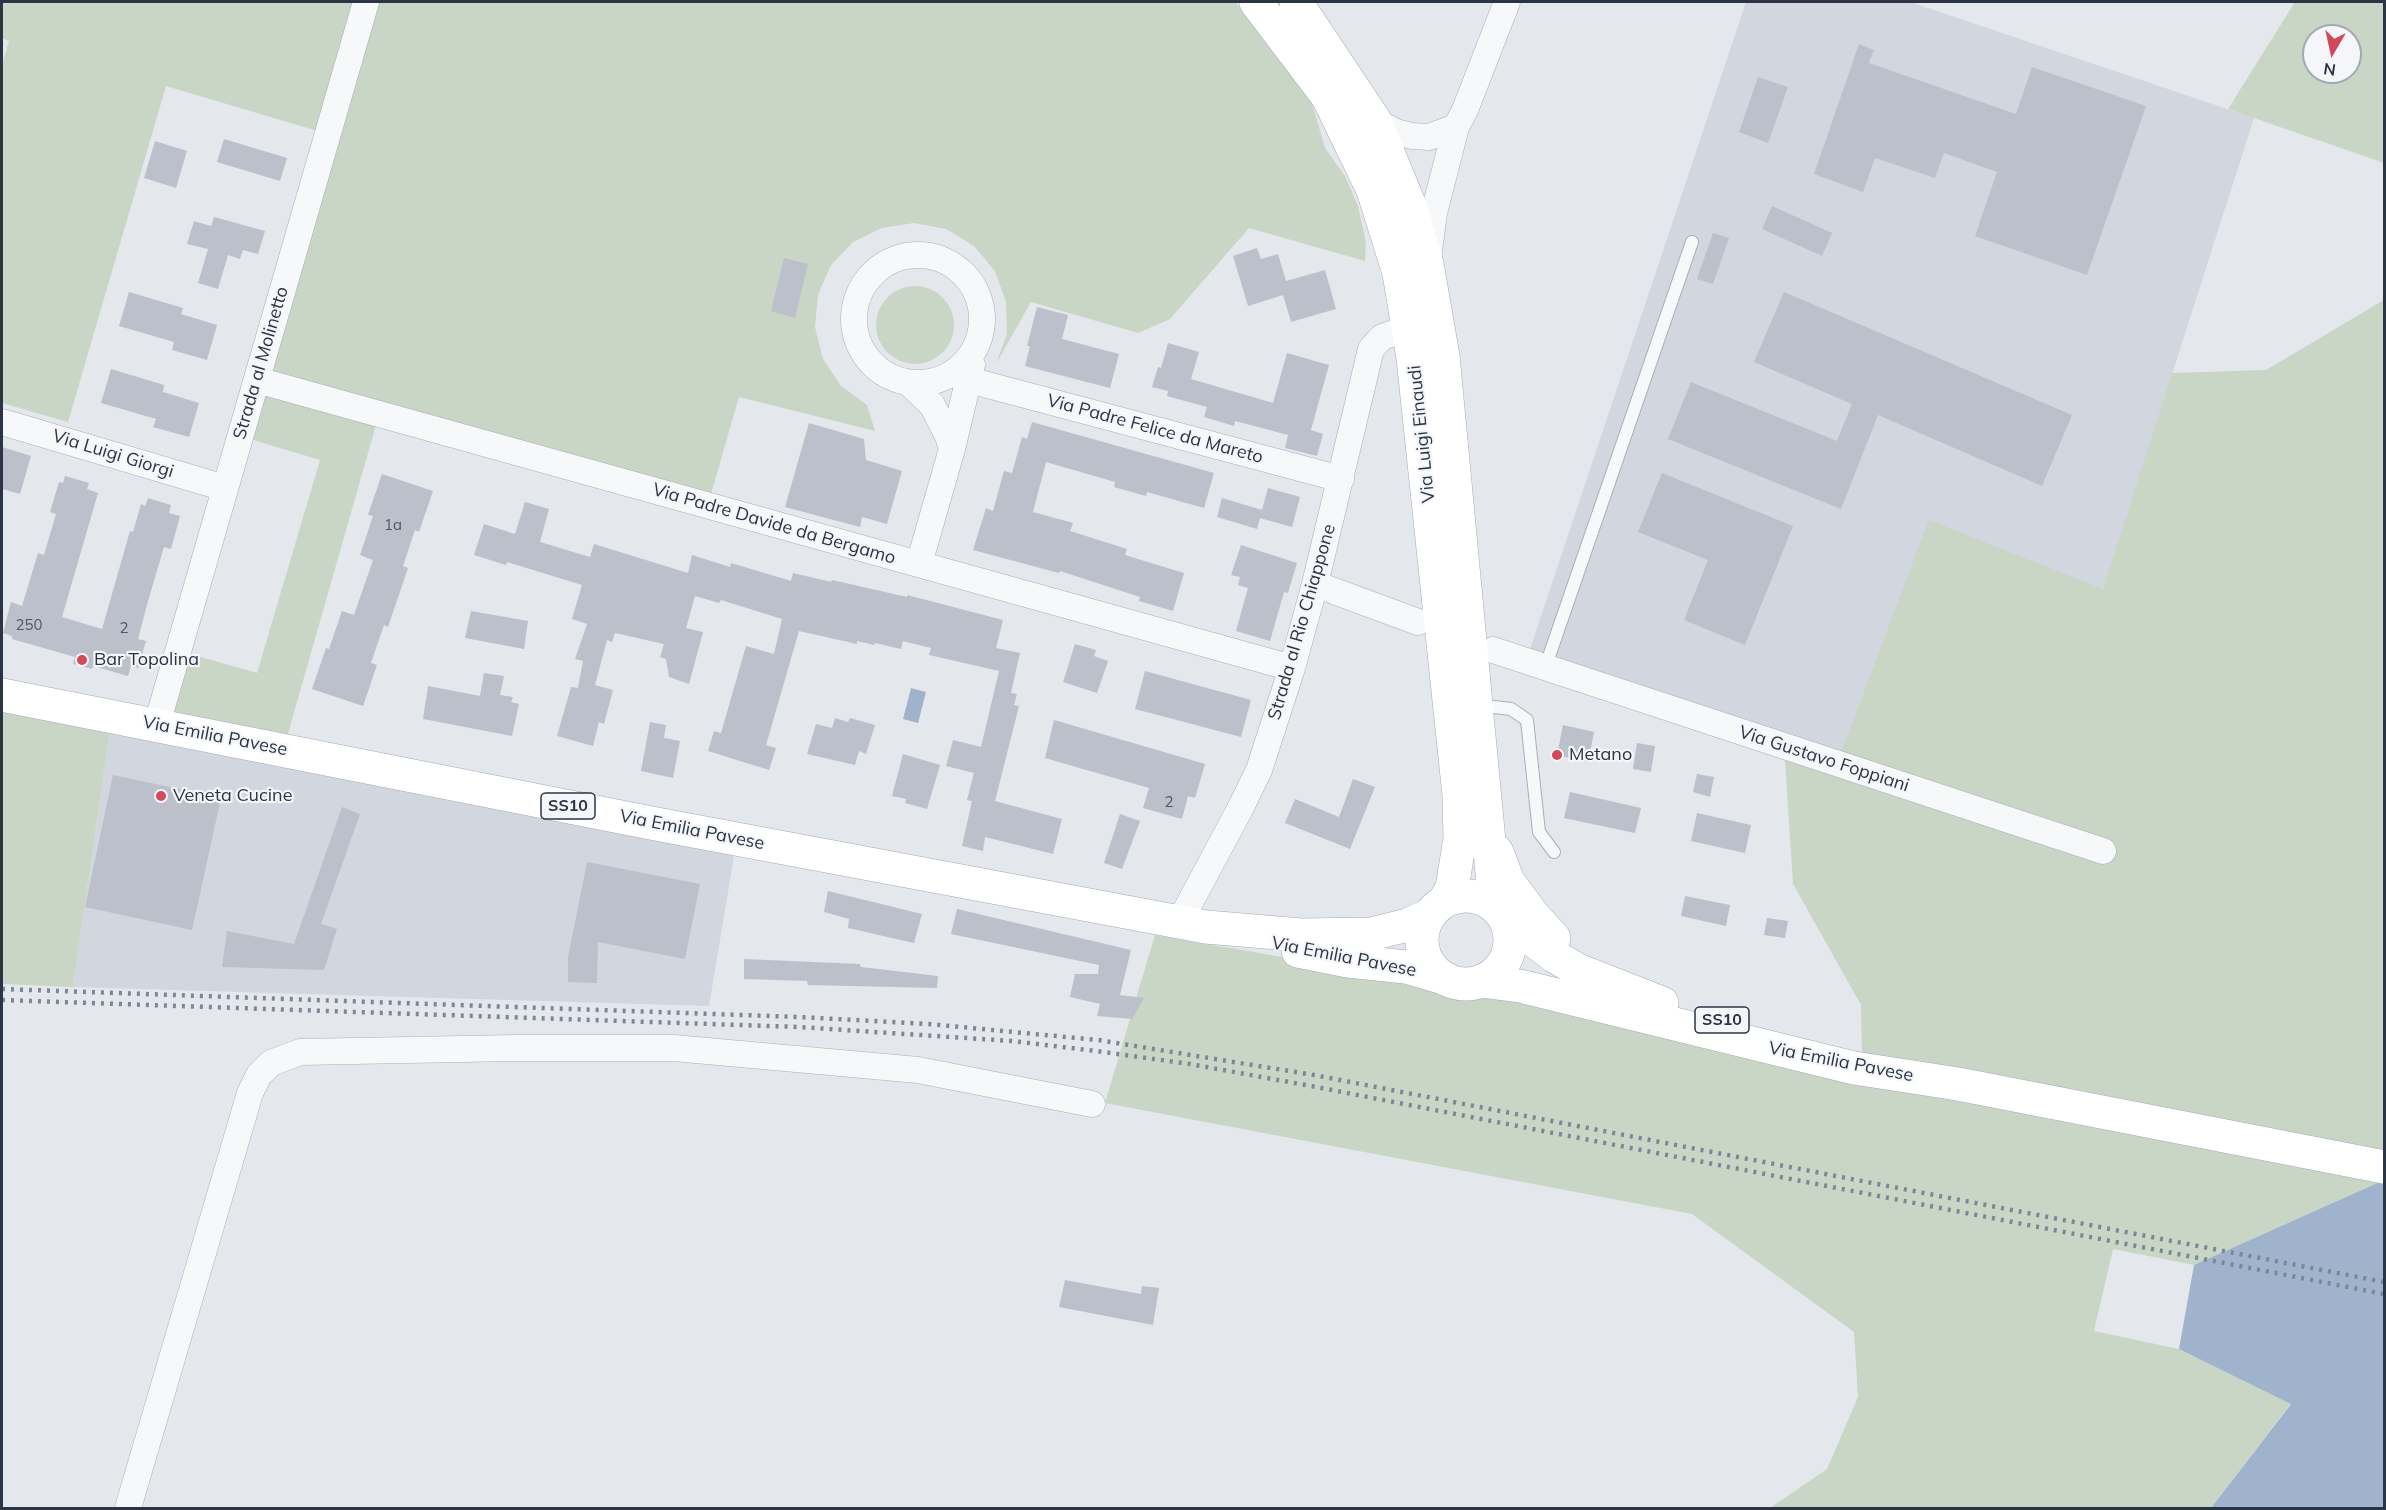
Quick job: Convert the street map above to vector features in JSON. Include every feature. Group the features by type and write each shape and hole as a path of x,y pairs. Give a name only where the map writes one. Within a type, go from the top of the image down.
{"main road":[{"name":"Via Luigi Einaudi","path":"1256,2 1328,97 1373,190 1399,273 1409,328 1429,497 1459,795 1460,839 1452,888 1437,908"},
{"name":"Via Luigi Einaudi","path":"1296,2 1375,121 1410,206 1427,264 1443,356 1488,834 1499,911"},
{"name":"Via Emilia Pavese","path":"2,695 651,823 1192,925 1348,961 1406,967 1447,979"},
{"path":"1488,834 1508,881 1533,915 1558,942 1597,970 1656,1002"},
{"name":"SS10","path":"1437,908 1456,897 1482,898 1554,956 1578,970 1656,1002 1957,1084"},
{"name":"Via Emilia Pavese","path":"1192,925 1301,935 1371,934 1408,925 1437,908"},
{"path":"1437,908 1423,931 1424,950 1432,967 1447,979"},
{"path":"1481,981 1502,966 1508,955 1510,936 1499,911"},
{"name":"SS10","path":"1447,979 1458,983 1481,981"},
{"name":"Via Emilia Pavese","path":"1481,981 1520,986 1854,1068 1957,1084 2385,1167"}],"street":[{"name":"Strada al Molinetto","path":"157,724 366,2"},
{"path":"1427,264 1434,213 1456,127 1465,110 1507,2"},
{"path":"1375,121 1396,132 1412,136 1429,137 1456,127"},
{"path":"919,564 969,380 981,330 981,308 974,287 960,271 941,260 920,255 898,258 879,268 864,283 855,303 853,325 859,346 871,364 888,377 909,383 928,383 947,377 963,365 975,350"},
{"name":"Strada al Rio Chiappone","path":"1192,925 1241,807 1259,770 1292,668 1316,584 1371,349 1382,337 1409,328"},
{"name":"Via Padre Davide da Bergamo","path":"257,380 1292,668"},
{"name":"Via Padre Felice da Mareto","path":"969,380 1341,479"},
{"path":"909,383 932,405 952,449"},
{"name":"Via Luigi Giorgi","path":"2,422 225,488"},
{"path":"1316,584 1418,622"},
{"name":"Via Gustavo Foppiani","path":"1493,650 2103,851"},
{"path":"128,1509 250,1093 259,1075 271,1063 300,1052 515,1047 674,1048 918,1070 1092,1104"}],"lane":[{"path":"1545,668 1692,242"},
{"path":"1476,705 1511,709 1527,720 1539,832 1554,852"}],"shaded area":[{"path":"1746,2 1910,2 2254,118 2103,590 1837,764 1526,661"},
{"path":"112,715 736,844 709,1006 73,987"}],"green space":[{"path":"2,2 1236,2 1309,93 1325,148 1345,176 1358,206 1366,243 1365,261 1249,228 1170,319 1138,333 1031,302 996,364 1007,334 1006,302 995,271 974,246 946,229 914,223 882,228 853,242 831,265 818,295 815,327 823,359 841,386 867,405 875,431 739,397 707,508 378,418 283,751 156,726 180,651 257,673 320,460 243,437 331,135 166,86 68,422 2,403 2,65 9,41 2,38"},
{"path":"2295,2 2384,2 2384,163 2228,109"},
{"path":"915,286 930,289 942,298 951,310 954,325 951,340 942,352 930,361 915,364 900,361 888,352 879,340 876,325 879,310 888,298 900,289"},
{"path":"2384,300 2384,1180 2194,1265 2113,1249 2094,1331 2179,1349 2291,1403 2211,1508 1770,1508 1827,1469 1858,1397 1854,1332 1692,1214 1105,1103 1155,935 1862,1057 1861,1005 1793,884 1784,746 1837,763 1929,520 2103,589 2172,373 2266,370"},
{"path":"2,696 112,715 73,987 2,984"}],"water":[{"path":"911,688 926,692 918,723 903,719"},
{"path":"2384,1180 2384,1508 2211,1508 2291,1404 2179,1349 2194,1265"}],"building":[{"path":"1859,44 1874,50 1869,63 2016,114 2032,67 2146,106 2087,275 1975,236 1997,172 1944,153 1935,178 1875,158 1863,192 1814,174"},
{"path":"1758,77 1788,87 1768,143 1739,132"},
{"path":"224,139 287,158 280,181 217,162"},
{"path":"155,141 187,151 176,188 144,178"},
{"path":"1772,206 1832,233 1822,256 1762,229"},
{"path":"214,217 265,231 258,254 243,250 240,259 228,255 218,289 198,283 208,249 187,244 194,221 211,226"},
{"path":"1713,233 1729,238 1713,284 1697,279"},
{"path":"1257,248 1261,259 1278,254 1286,281 1325,270 1336,309 1291,322 1283,295 1248,306 1233,256"},
{"path":"784,258 808,264 795,318 771,311"},
{"path":"129,292 183,308 181,314 217,325 207,360 172,350 174,342 119,326"},
{"path":"1784,292 2072,415 2042,486 1878,415 1841,509 1668,439 1691,382 1837,441 1852,404 1754,362"},
{"path":"1037,307 1068,315 1062,339 1119,354 1110,388 1025,366 1030,346 1027,346"},
{"path":"1168,343 1199,352 1191,379 1273,403 1287,353 1329,365 1311,430 1323,434 1317,456 1285,448 1288,435 1235,421 1234,426 1204,417 1207,407 1167,396 1168,391 1152,387 1158,367 1161,368"},
{"path":"111,369 164,385 163,392 199,403 189,437 153,427 156,419 101,403"},
{"path":"1032,422 1214,473 1204,508 1147,492 1146,496 1114,487 1115,482 1046,462 1033,512 1073,523 1070,531 1127,549 1125,555 1184,573 1173,611 1139,601 1140,597 1060,571 1059,573 973,550 986,508 993,511 1004,471 1012,473 1022,437 1027,439"},
{"path":"809,423 864,439 866,460 902,471 887,524 862,517 860,527 785,507"},
{"path":"2,447 31,456 20,494 2,489"},
{"path":"1662,473 1793,526 1745,645 1684,620 1708,560 1638,532"},
{"path":"382,474 433,491 419,532 415,530 403,566 408,568 388,627 384,625 371,663 377,665 363,706 312,689 342,611 354,615 373,560 360,555 373,516 368,515"},
{"path":"65,476 89,483 87,489 98,493 62,617 102,629 130,531 133,532 141,504 145,506 148,498 171,505 169,513 180,516 171,549 164,547 148,601 138,639 146,641 138,668 131,666 128,676 93,666 92,669 73,664 75,657 12,639 12,636 3,633 11,602 22,606 38,553 44,555 56,514 50,512 59,482 63,483"},
{"path":"1268,488 1300,497 1292,527 1260,518 1257,529 1217,517 1222,498 1262,510"},
{"path":"525,502 549,509 540,542 590,557 594,544 688,573 692,555 730,567 731,563 791,581 793,573 831,582 832,580 907,597 907,595 1003,620 996,648 1020,653 1011,693 1017,694 1014,705 1019,706 995,801 1062,819 1053,854 985,837 983,851 962,846 972,801 967,800 974,773 946,766 953,740 981,747 999,671 929,655 931,648 903,641 901,649 875,643 874,645 857,641 857,644 799,631 766,745 776,748 769,770 708,751 714,731 721,733 746,646 774,654 782,619 721,600 719,603 695,596 686,628 703,632 689,684 669,677 666,659 660,657 664,644 615,633 612,642 607,640 595,685 613,690 604,724 599,722 593,746 557,736 571,687 578,688 583,661 575,659 587,624 572,619 582,585 507,562 506,565 474,555 484,524 515,534"},
{"path":"1241,545 1297,563 1288,593 1284,592 1270,641 1236,631 1248,588 1238,585 1240,577 1231,575"},
{"path":"471,611 528,621 524,649 465,638"},
{"path":"1075,644 1096,650 1094,656 1108,661 1097,693 1063,682"},
{"path":"1145,671 1251,700 1241,737 1135,709"},
{"path":"484,673 504,676 500,695 513,697 511,702 519,704 512,736 423,719 428,686 480,696"},
{"path":"835,718 848,722 850,718 875,725 866,754 859,751 855,765 807,754 816,724 832,728"},
{"path":"1054,720 1205,764 1195,798 1188,796 1182,819 1143,808 1149,788 1045,758"},
{"path":"650,722 666,725 664,738 680,741 673,778 641,771"},
{"path":"1563,725 1594,732 1588,762 1557,755"},
{"path":"1637,743 1655,746 1651,772 1633,769"},
{"path":"903,754 940,765 927,809 905,803 906,799 892,796"},
{"path":"1697,774 1714,777 1710,797 1693,792"},
{"path":"113,775 221,798 192,930 85,907"},
{"path":"1353,779 1375,787 1350,849 1285,823 1295,799 1339,817"},
{"path":"1570,792 1641,808 1635,833 1564,818"},
{"path":"342,807 360,814 321,924 337,929 324,970 222,967 227,931 294,944"},
{"path":"1697,813 1751,825 1745,853 1691,841"},
{"path":"1120,814 1140,821 1122,869 1104,863"},
{"path":"587,862 700,884 685,959 598,942 597,983 568,982 568,957"},
{"path":"828,891 922,914 914,943 848,928 849,919 824,912"},
{"path":"1685,896 1730,905 1726,926 1681,916"},
{"path":"957,909 1131,950 1120,995 1144,998 1132,1019 1097,1016 1100,1004 1070,997 1075,974 1098,974 1099,965 951,934"},
{"path":"1767,918 1788,921 1785,938 1764,935"},
{"path":"744,959 860,964 861,967 938,976 937,988 808,985 807,981 744,979"},
{"path":"1065,1280 1141,1294 1142,1286 1159,1288 1153,1325 1059,1307"}],"railway":[{"path":"2,989 799,1017 929,1024 1098,1040 1314,1075 2384,1282"},
{"path":"2,1000 799,1027 1012,1041 1096,1051 1190,1064 1311,1086 2384,1294"}],"place":[{"name":"Bar Topolina","path":"82,660"},
{"name":"Metano","path":"1557,755"},
{"name":"Veneta Cucine","path":"161,796"}]}
